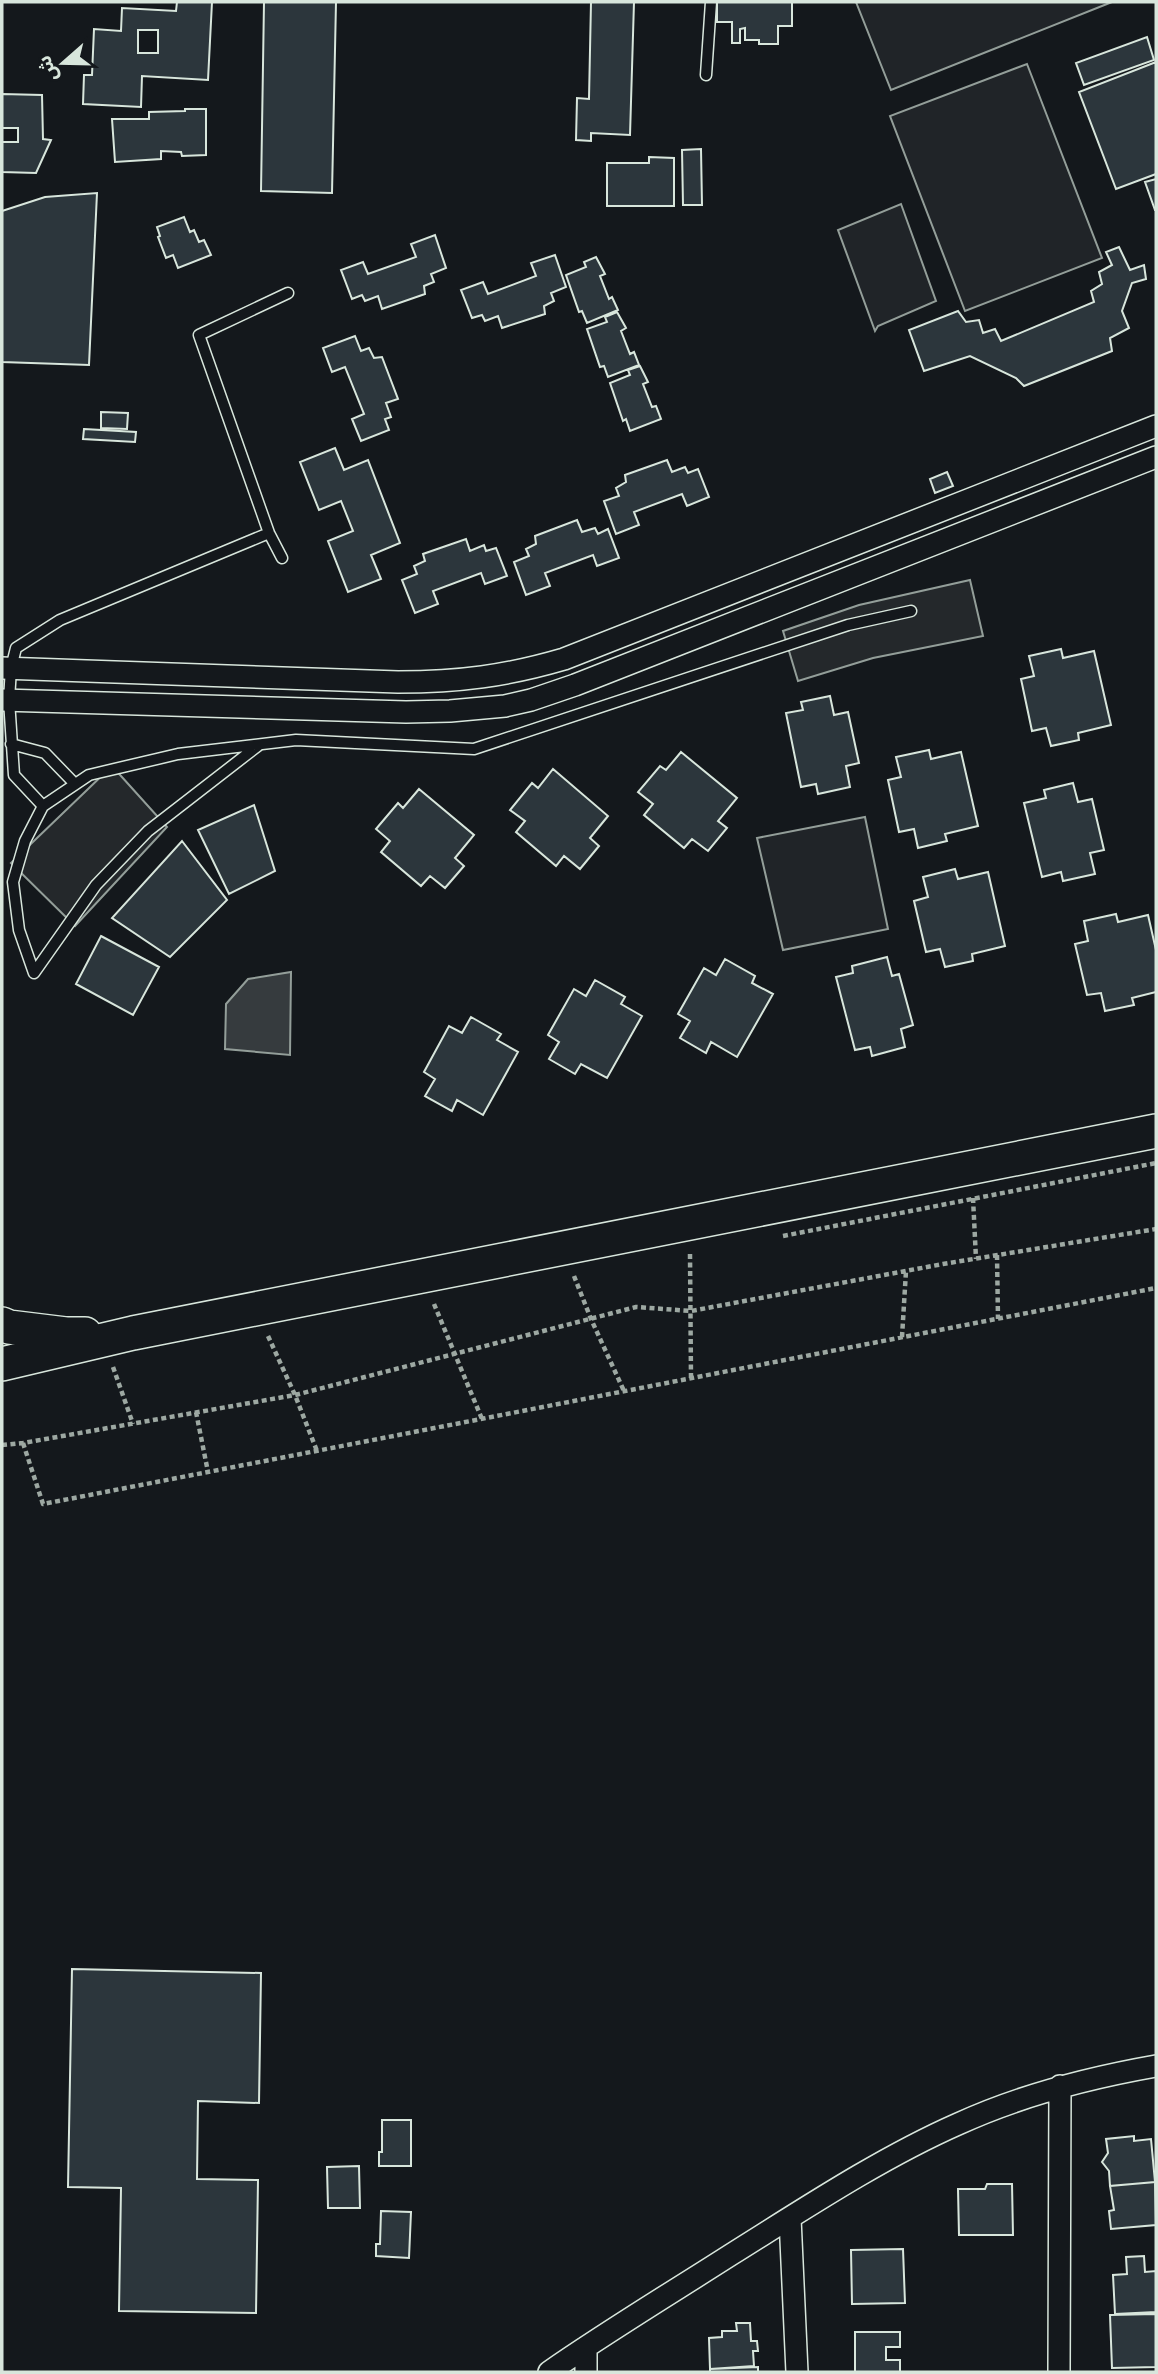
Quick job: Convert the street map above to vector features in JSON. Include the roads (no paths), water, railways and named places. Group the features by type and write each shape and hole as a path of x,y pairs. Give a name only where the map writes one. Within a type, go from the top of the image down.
{"main road":[{"path":"2,1364 133,1334 1156,1130"},
{"path":"2,1324 66,1334 133,1334"}],"street":[{"path":"6,668 410,682 446,682 520,672 564,659 1156,426"},
{"path":"5,700 406,712 505,706 531,701 1156,457"},
{"path":"549,2372 790,2218 902,2152 957,2124 1060,2086 1156,2066"},
{"path":"1059,2372 1060,2086"},
{"path":"790,2218 797,2372"},
{"path":"586,2347 586,2372"}],"lane":[{"path":"706,75 711,2"},
{"path":"282,558 269,533 199,335 288,293"},
{"path":"43,806 14,775 5,700 6,668 16,648 60,620 269,533"},
{"path":"259,744 148,831 96,885 34,973 19,930 13,882 25,841 43,806 89,775 178,754 259,744 296,740 474,749 848,625 911,611"},
{"path":"11,744 45,753 75,784"}]}
